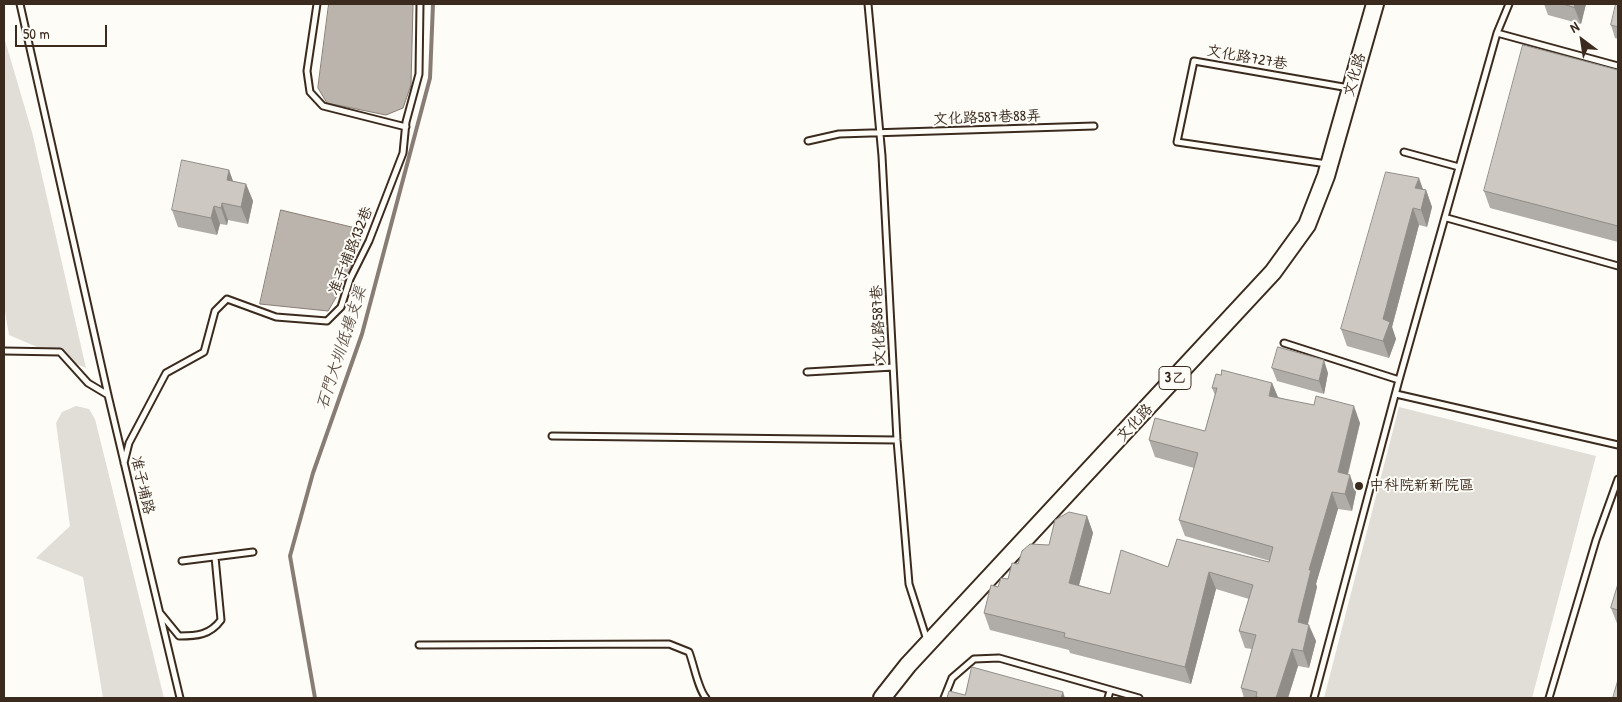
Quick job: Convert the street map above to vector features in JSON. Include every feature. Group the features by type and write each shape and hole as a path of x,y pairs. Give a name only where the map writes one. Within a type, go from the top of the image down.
{"main road":[{"name":"文化路","path":"882,698 928,643 1273,272 1307,225 1330,165 1375,4"}],"lane":[{"name":"准子埔路","path":"20,4 108,395 180,698"},
{"path":"317,4 307,71 310,92 324,106 406,127"},
{"name":"准子埔路132巷","path":"124,463 129,443 166,373 204,352 215,311 227,299 276,317 327,321 341,307 350,279 369,241 404,153 406,127 419,74 420,4"},
{"name":"文化路587巷","path":"868,4 880,134 897,440 909,584 928,643"},
{"path":"1314,698 1396,394 1447,218 1497,33 1510,4"},
{"path":"1497,33 1618,66"},
{"name":"文化路727巷","path":"1330,165 1177,142 1194,62 1351,88"},
{"name":"文化路587巷88弄","path":"808,141 838,134 1094,126"},
{"path":"1404,152 1460,168"},
{"path":"1447,218 1618,266"},
{"path":"1284,344 1400,380"},
{"path":"4,351 60,352 88,383 108,395"},
{"path":"807,372 893,367"},
{"path":"1396,394 1618,445"},
{"path":"552,436 897,440"},
{"path":"1549,698 1596,540 1618,479"},
{"path":"182,561 253,552"},
{"path":"159,612 179,636 200,636 216,628 221,620 215,557"},
{"path":"418,644 669,644 689,652 701,692 706,698"},
{"path":"944,698 952,678 974,659 999,658 1139,698"},
{"path":"1108,698 1110,691"}],"shaded area":[{"path":"329,4 413,4 411,85 403,108 386,115 327,103 318,88"},
{"path":"4,37 32,132 86,368 9,335 4,306"},
{"path":"281,210 364,230 347,279 328,311 260,304"},
{"path":"76,406 89,409 95,419 164,698 103,698 83,577 36,558 70,526 56,423 62,412"},
{"path":"1399,407 1596,456 1532,698 1324,698"}],"building":[{"path":"1563,4 1575,4 1574,7"},
{"path":"1616,4 1618,4 1618,27 1611,25"},
{"path":"1523,45 1618,70 1618,226 1484,191"},
{"path":"182,160 229,170 227,180 246,184 241,207 222,203 221,208 214,206 211,218 172,210"},
{"path":"1386,172 1419,178 1415,188 1426,190 1421,210 1413,208 1383,319 1390,322 1383,341 1341,329"},
{"path":"1278,347 1324,360 1319,381 1272,368"},
{"path":"1222,370 1272,383 1269,396 1314,405 1316,396 1354,406 1338,472 1350,475 1345,494 1332,492 1309,570 1311,570 1298,622 1309,625 1303,651 1292,649 1276,698 1256,697 1257,692 1241,688 1256,635 1239,631 1253,585 1209,572 1185,667 1064,637 1065,633 984,613 991,585 998,587 1001,578 1008,579 1012,563 1018,564 1022,551 1030,544 1049,545 1055,520 1069,512 1087,516 1069,583 1110,594 1121,550 1168,567 1177,539 1269,562 1273,547 1179,520 1198,453 1149,440 1155,418 1205,431 1217,388 1212,388 1216,374 1221,375"},
{"path":"1618,584 1618,610 1611,608"},
{"path":"972,667 1063,692 1061,698 947,698 949,691 965,695"},
{"path":"1618,680 1618,698 1613,698"}],"waterway":[{"name":"石門大圳低揚支渠","path":"315,698 290,556 313,473 362,334 430,78 433,4"}],"place":[{"name":"中科院新新院區","path":"1359,486"}]}
